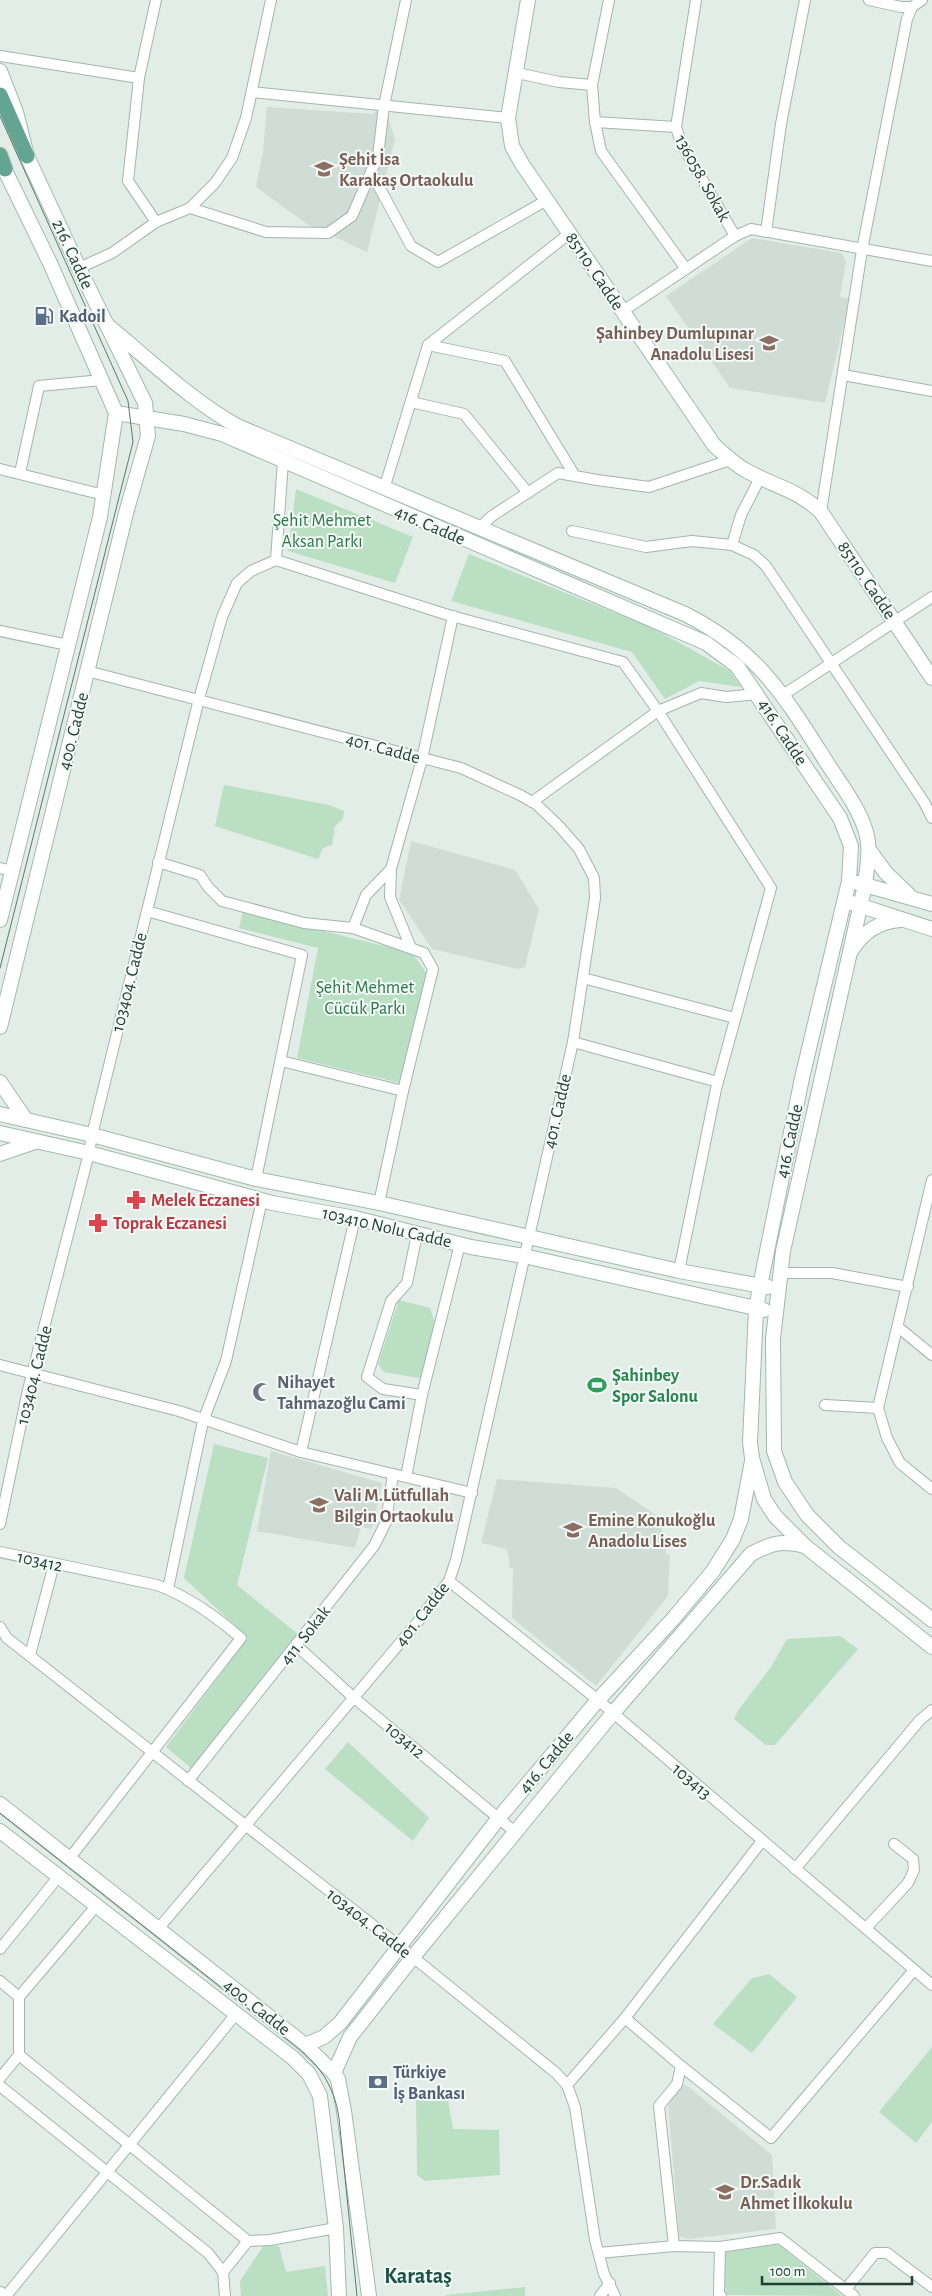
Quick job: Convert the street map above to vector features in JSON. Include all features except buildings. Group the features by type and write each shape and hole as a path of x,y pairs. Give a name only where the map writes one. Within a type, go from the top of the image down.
{"main road":[{"name":"85110. Cadde","path":"528,0 508,118 512,146 714,445 730,460 748,471 797,493 821,512 932,678"},
{"name":"216. Cadde","path":"0,71 16,112 27,156 145,403 146,440"},
{"path":"0,95 27,156"},
{"path":"0,155 3,164"},
{"name":"216. Cadde","path":"3,164 116,413"},
{"path":"107,325 174,383 217,415 260,437 704,624 725,637 752,659 783,694 854,804 866,830 869,850 865,885 783,1251 773,1339 774,1451 785,1482 807,1515 825,1534 932,1620"},
{"name":"416. Cadde","path":"116,413 184,424 222,434 706,643 737,666 758,694 840,818 851,846 849,881 802,1078 760,1286 756,1310 750,1442 752,1458 764,1499 775,1516 805,1546 932,1647"},
{"name":"400. Cadde","path":"0,920 7,870 68,645 104,495 116,413"},
{"path":"146,440 166,426 184,424"},
{"name":"400. Cadde","path":"0,1027 126,513 146,440"},
{"path":"869,850 886,873 914,898"},
{"path":"849,881 932,904"},
{"path":"844,901 932,929"},
{"path":"848,958 857,942 871,929 886,922 904,919"},
{"path":"0,1082 26,1120"},
{"path":"0,1114 92,1135 256,1179 378,1203 679,1271 779,1289"},
{"name":"103410 Nolu Cadde","path":"0,1133 89,1153 262,1200 356,1218 460,1244 524,1256 756,1310 776,1312"},
{"path":"0,1154 37,1141"},
{"path":"692,1295 696,1274"},
{"name":"416. Cadde","path":"305,2045 324,2037 340,2023 398,1945 498,1819 598,1700 673,1619 724,1557 741,1519 752,1458"},
{"path":"334,2073 350,2037 412,1957 613,1713 751,1554 777,1543 787,1542 805,1546"},
{"name":"400. Cadde","path":"0,1804 305,2045 334,2073 338,2080 344,2111 369,2296"},
{"name":"400. Cadde","path":"0,1831 293,2058 309,2074 320,2096 336,2228 339,2296"}],"street":[{"path":"156,0 139,78 128,181 156,222"},
{"path":"79,268 112,253 156,222 190,208 215,183 232,158 246,118 271,0"},
{"path":"190,208 266,232 328,233 352,216 378,156 384,106 406,0"},
{"path":"609,0 592,84 595,122 601,151 686,269"},
{"name":"136058. Sokak","path":"696,0 676,127 681,143 735,236"},
{"path":"766,232 781,124 805,0"},
{"path":"869,0 902,7 912,7"},
{"path":"821,512 862,250 907,19 912,7 922,0"},
{"path":"0,56 139,78"},
{"path":"517,73 559,82 592,84"},
{"path":"252,92 508,118"},
{"path":"595,122 676,127"},
{"path":"371,172 411,246 438,262 547,200"},
{"path":"623,311 735,236 751,229 932,261"},
{"path":"384,489 428,345 570,233"},
{"path":"428,345 505,361 575,476"},
{"path":"843,375 932,391"},
{"path":"20,473 39,386 102,380"},
{"path":"410,402 464,414 528,493"},
{"path":"478,528 492,516 558,473 649,487 730,460"},
{"path":"283,461 276,560 453,616 623,662 658,711 771,888 718,1082 679,1271"},
{"path":"0,469 104,495"},
{"path":"732,545 741,516 761,476"},
{"path":"572,532 646,547 692,541 732,545 754,555 766,566 924,802 932,818"},
{"name":"103404. Cadde","path":"0,1524 33,1374 89,1153 198,699 222,617 237,583 251,571 276,560"},
{"path":"783,694 896,623 932,597"},
{"path":"412,948 390,897 391,869 422,759 453,616"},
{"path":"0,631 68,645"},
{"name":"401. Cadde","path":"87,671 468,771 490,779 532,802 559,826 579,849 594,878 595,898 573,1042 472,1493 449,1580 416,1624 158,1929"},
{"path":"532,802 658,711 701,693 726,697 758,694"},
{"path":"158,862 200,874 208,886 222,900 304,922 353,928 424,953 433,970 402,1091 378,1203"},
{"path":"353,928 366,894 391,869"},
{"path":"147,910 302,955 256,1179"},
{"path":"583,978 735,1018"},
{"path":"573,1042 718,1082"},
{"path":"281,1060 402,1091"},
{"path":"932,1180 878,1408 887,1438 900,1463 932,1489"},
{"path":"168,1589 203,1421 226,1361 262,1200"},
{"path":"301,1452 356,1218"},
{"path":"417,1234 407,1283 391,1301 367,1377 383,1389 422,1395"},
{"path":"406,1477 422,1395 460,1244"},
{"path":"781,1273 832,1273 908,1287"},
{"path":"898,1327 932,1355"},
{"path":"0,1365 179,1412 301,1452 472,1493"},
{"path":"825,1405 878,1408"},
{"name":"411. Sokak","path":"188,1781 297,1646 374,1546 386,1522 393,1474"},
{"name":"103412","path":"0,1552 157,1585 168,1589 209,1612 241,1638 153,1752"},
{"path":"30,1655 54,1564"},
{"name":"103413","path":"449,1580 598,1700 932,1985"},
{"name":"103404. Cadde","path":"0,1627 7,1638 398,1945 556,2073 567,2085 575,2107 599,2253 604,2274 615,2296"},
{"name":"103412","path":"297,1646 353,1697 515,1832"},
{"path":"795,1869 920,1720 932,1710"},
{"path":"69,1859 153,1752"},
{"path":"567,2085 625,2018 762,1841"},
{"path":"866,1928 908,1883 914,1870 913,1859 894,1844"},
{"path":"0,1949 59,1876"},
{"path":"0,2078 19,2055 19,1997 97,1905"},
{"path":"625,2018 681,2066 771,2138 914,1970"},
{"path":"0,1981 19,1997"},
{"path":"3,2295 108,2172 236,2014"},
{"path":"19,2055 248,2241 270,2240 336,2228"},
{"path":"674,2246 659,2106 677,2084 681,2066"},
{"path":"0,2086 208,2253 223,2272 225,2296"},
{"path":"599,2253 674,2246 720,2247 780,2238 850,2293 875,2253 887,2252 932,2287"},
{"path":"223,2272 248,2241"},
{"path":"720,2247 719,2294 721,2296"},
{"path":"600,2296 610,2283"}],"shaded area":[{"name":"Şehit İsa Karakaş Ortaokulu","path":"384,106 395,139 367,252 307,224 256,187 263,152 267,107 373,114"},
{"name":"Şahinbey Dumlupınar Anadolu Lisesi","path":"752,238 842,253 846,261 840,297 850,299 825,403 730,388 666,296"},
{"path":"411,841 515,870 539,909 525,967 518,969 432,949 399,900"},
{"name":"Vali M.Lütfullah Bilgin Ortaokulu","path":"271,1451 382,1483 372,1529 361,1527 355,1548 257,1531"},
{"path":"497,1479 616,1488 660,1518 666,1554 670,1555 668,1596 596,1686 512,1618 513,1568 510,1568 507,1549 481,1543"},
{"name":"Dr.Sadık Ahmet İlkokulu","path":"685,2084 772,2155 776,2229 688,2239 679,2236 668,2103"}],"green space":[{"name":"Şehit Mehmet Aksan Parkı","path":"296,489 413,537 395,583 288,551"},
{"path":"469,554 653,628 730,671 741,687 699,681 665,699 632,652 451,601"},
{"path":"224,785 329,805 344,811 343,819 335,826 332,845 323,848 318,859 215,826"},
{"name":"Şehit Mehmet Cücük Parkı","path":"243,911 412,953 427,974 400,1083 297,1058 318,948 239,928"},
{"path":"399,1300 430,1308 435,1323 425,1374 419,1378 384,1372 378,1364"},
{"path":"214,1444 268,1458 237,1585 298,1634 192,1769 166,1747 248,1638 184,1578"},
{"path":"840,1636 858,1649 775,1745 766,1745 734,1719 739,1709 771,1667 787,1639"},
{"path":"348,1742 429,1818 413,1841 325,1769"},
{"path":"769,1974 797,1997 752,2053 713,2024 752,1978"},
{"path":"932,2047 932,2122 916,2143 879,2112"},
{"path":"446,2089 453,2129 499,2130 500,2175 425,2181 417,2175 416,2091"},
{"path":"264,2245 279,2246 286,2272 325,2266 328,2296 241,2296 240,2281"},
{"path":"779,2245 842,2296 726,2295 724,2267 726,2250 734,2247"},
{"path":"525,2287 525,2296 446,2296 446,2295"}],"tram line":[{"path":"0,116 128,401 133,442 0,968"},
{"path":"0,1813 292,2043 310,2058 323,2075 333,2095 339,2118 357,2296"}],"place":[{"name":"Şehit İsa Karakaş Ortaokulu","path":"324,169"},
{"name":"Kadoil","path":"44,316"},
{"name":"Şahinbey Dumlupınar Anadolu Lisesi","path":"769,343"},
{"name":"Melek Eczanesi","path":"136,1200"},
{"name":"Toprak Eczanesi","path":"98,1223"},
{"name":"Şahinbey Spor Salonu","path":"597,1385"},
{"name":"Nihayet Tahmazoğlu Cami","path":"262,1392"},
{"name":"Vali M.Lütfullah Bilgin Ortaokulu","path":"319,1505"},
{"name":"Emine Konukoğlu Anadolu Lises","path":"573,1530"},
{"name":"Türkiye İş Bankası","path":"378,2082"},
{"name":"Dr.Sadık Ahmet İlkokulu","path":"725,2192"}],"district":[{"name":"Karataş","path":"418,2275"}]}
